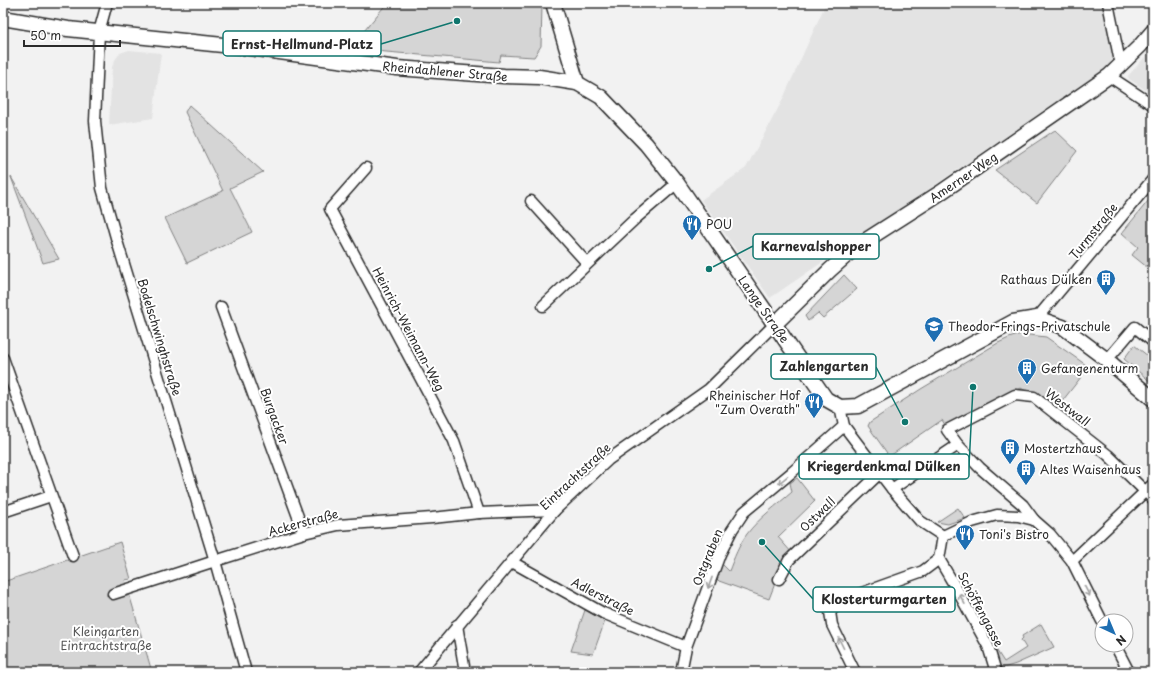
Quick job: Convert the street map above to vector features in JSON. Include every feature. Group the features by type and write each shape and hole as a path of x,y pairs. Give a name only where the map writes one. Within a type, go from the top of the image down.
{"main road":[{"path":"553,3 577,83"},
{"name":"Rheindahlener Straße","path":"3,18 68,29 242,47 397,68 504,76 539,77 577,83"},
{"name":"Amerner Weg","path":"774,324 830,270 858,246 940,193 1109,76 1153,31"},
{"name":"Lange Straße","path":"577,83 601,97 646,144 677,183 826,399 840,407"},
{"path":"840,407 858,406 1013,322 1037,318 1063,327 1107,360 1153,399"}],"street":[{"name":"Bodelschwinghstraße","path":"107,3 100,32 95,121 102,188 121,256 215,561 246,672"},
{"path":"1108,3 1119,57 1125,61"},
{"path":"1109,76 1153,105"},
{"name":"Heinrich-Weimann-Weg","path":"366,168 330,209 454,441 479,513"},
{"name":"Turmstraße","path":"1037,318 1153,179"},
{"path":"543,306 635,218 677,183"},
{"path":"531,201 587,263"},
{"name":"Burgacker","path":"221,307 304,533"},
{"name":"Eintrachtstraße","path":"419,672 555,510 608,460 709,389 774,324"},
{"path":"1107,360 1135,327 1153,342"},
{"path":"3,358 73,556"},
{"name":"Westwall","path":"958,445 947,430 1015,395 1034,397 1108,455 1151,492"},
{"path":"840,407 844,426 892,489 920,521 943,536"},
{"name":"Ostgraben","path":"681,672 686,647 720,554 732,530 744,512 792,473 844,426"},
{"path":"892,489 958,445 980,468 1023,505 1034,520 1050,534 1072,561 1098,613"},
{"name":"Ostwall","path":"779,579 789,560 880,473"},
{"path":"1072,561 1151,492"},
{"path":"3,512 51,496"},
{"name":"Ackerstraße","path":"113,594 304,533 338,525 479,513 555,510"},
{"path":"943,536 972,522 997,515 1018,516 1034,520"},
{"path":"855,672 832,625 830,612 842,600 923,571 939,559 943,536"},
{"name":"Schöffengasse","path":"939,559 988,646 996,672"},
{"name":"Adlerstraße","path":"512,562 603,613 686,647"},
{"path":"457,625 465,672"},
{"path":"1119,653 1129,672"}],"shaded area":[{"path":"826,3 1103,3 1113,48 1112,59 1109,66 770,298 701,200 746,168 782,101"},
{"path":"1153,48 1153,95 1129,79 1128,76"},
{"path":"129,50 161,53 153,118 109,125 112,67 120,53"}],"green space":[{"path":"387,3 541,3 541,46 534,57 501,55 499,62 353,49 360,36"},
{"path":"189,105 263,172 230,188 252,232 187,263 165,218 223,191 185,112"},
{"path":"1055,130 1077,151 1037,203 995,170"},
{"path":"11,177 59,259 43,263"},
{"path":"1153,195 1153,272 1132,255 1138,247 1122,233"},
{"path":"844,275 857,289 823,318 818,313 808,321 805,316"},
{"path":"1021,334 1046,337 1089,367 1056,409 1031,390 1026,391 1021,388 947,428 942,420 884,460 887,453 868,426 870,422 921,389 998,343"},
{"path":"1134,345 1153,360 1153,384 1124,359"},
{"path":"797,478 815,501 778,537 792,553 784,560 769,599 719,581 716,578 721,563 729,571 739,547 747,534 763,517 792,492 790,483"},
{"path":"958,508 965,518 948,524 937,522"},
{"name":"Kleingarten Eintrachtstraße","path":"120,542 131,579 125,580 152,672 3,672 3,582"},
{"path":"585,610 605,621 593,654 571,651"},
{"path":"1041,624 1054,647 1016,664 1000,669 990,638 993,637 997,646 995,648 1004,662 1026,648 1021,640 1023,638 1022,636"}],"place":[{"name":"Ernst-Hellmund-Platz","path":"457,21"},
{"name":"POU","path":"692,241"},
{"name":"Karnevalshopper","path":"709,269"},
{"name":"Rathaus Dülken","path":"1106,296"},
{"name":"Theodor-Frings-Privatschule","path":"934,343"},
{"name":"Gefangenenturm","path":"1027,385"},
{"name":"Kriegerdenkmal Dülken","path":"973,387"},
{"name":"Rheinischer Hof \"Zum Overath\"","path":"814,419"},
{"name":"Zahlengarten","path":"905,422"},
{"name":"Mostertzhaus","path":"1010,465"},
{"name":"Altes Waisenhaus","path":"1026,486"},
{"name":"Klosterturmgarten","path":"762,542"},
{"name":"Toni's Bistro","path":"965,551"}]}
